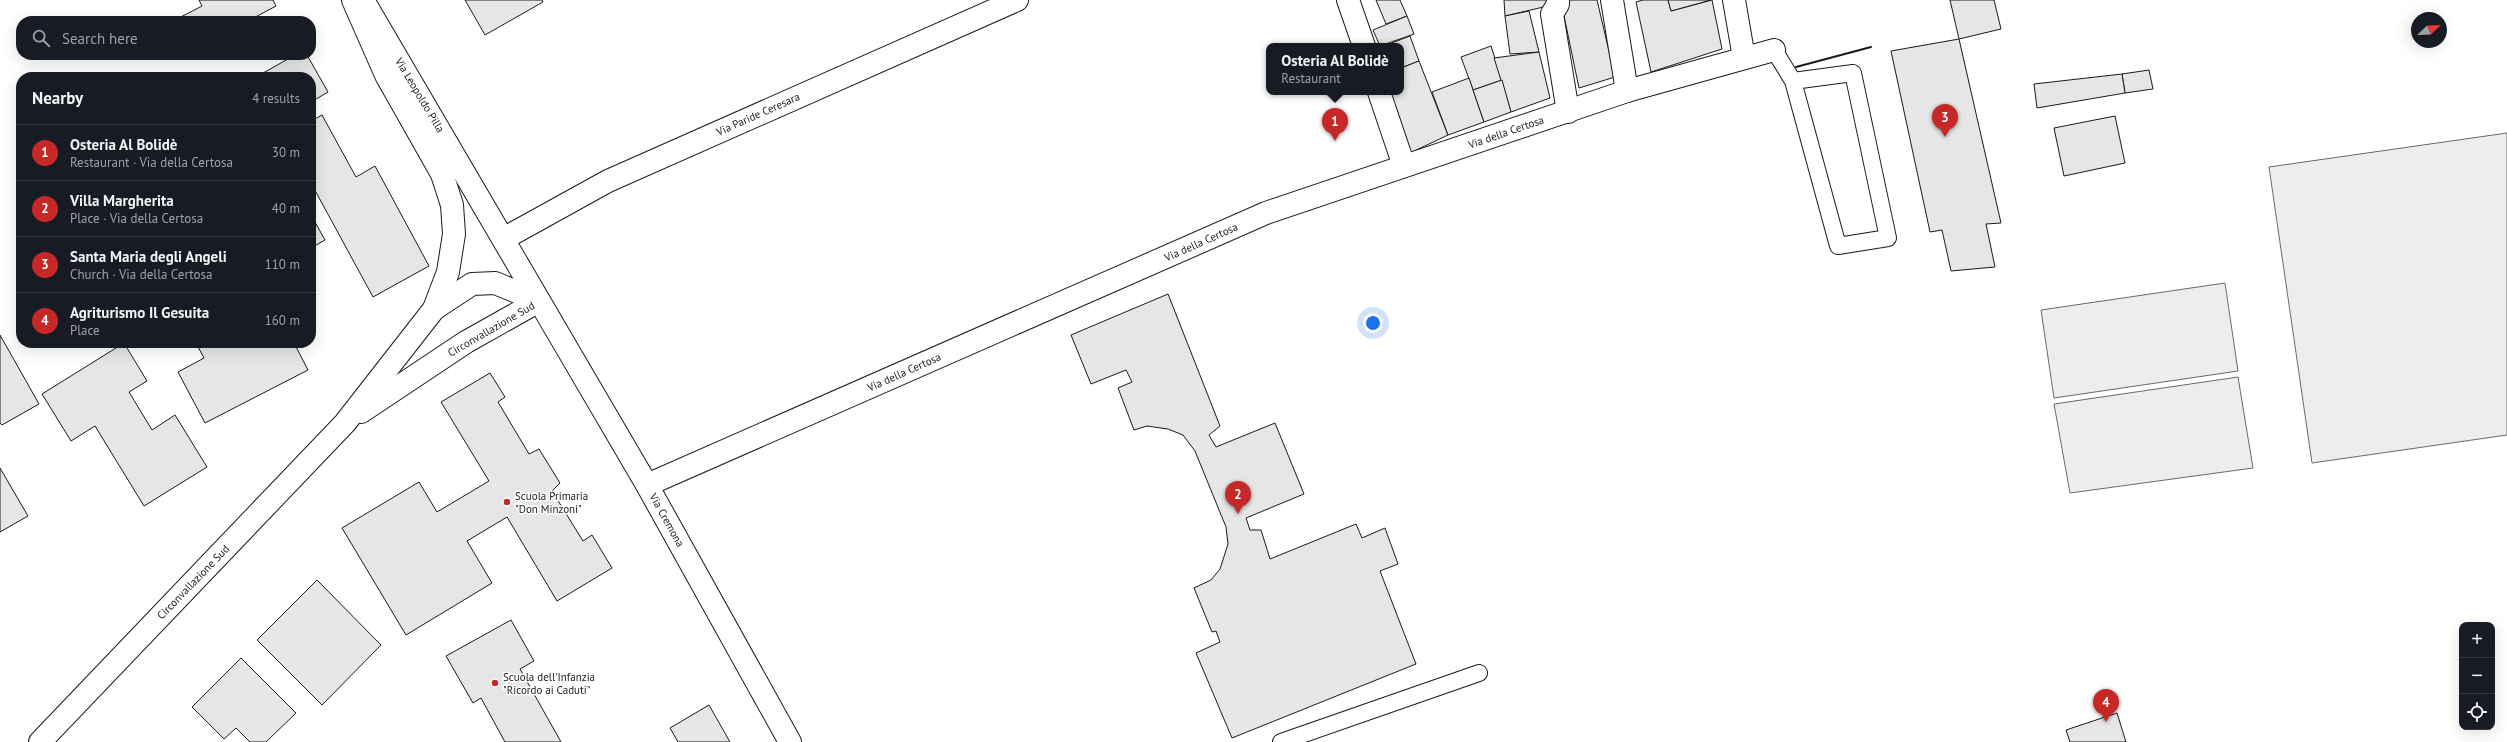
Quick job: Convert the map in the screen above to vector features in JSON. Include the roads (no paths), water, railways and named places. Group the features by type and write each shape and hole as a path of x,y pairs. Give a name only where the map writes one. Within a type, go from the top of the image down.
{"street":[{"name":"Circonvallazione Sud","path":"40,742 345,423 434,309 448,272 454,234 452,205 442,174 386,76 353,0"},
{"name":"Via Leopoldo Pilla","path":"363,0 505,238"},
{"name":"Via Paride Ceresara","path":"505,238 608,181 1017,0"},
{"path":"1348,0 1363,43"},
{"path":"1558,0 1558,4 1552,14 1568,112"},
{"path":"1612,0 1627,92"},
{"path":"1734,0 1744,58"},
{"name":"Via della Certosa","path":"647,485 1266,213 1627,92 1774,50"},
{"path":"1380,95 1404,166"},
{"name":"Via Cremona","path":"505,238 539,301 647,485 790,742"},
{"name":"Circonvallazione Sud","path":"434,309 472,284 495,282 539,301"},
{"name":"Circonvallazione Sud","path":"345,423 466,342 539,301"}],"lane":[{"path":"1774,50 1793,81 1838,246 1888,238 1853,73 1793,81"},
{"path":"1281,742 1479,673"}],"place":[{"name":"Santa Maria degli Angeli","path":"1945,137"},
{"name":"Osteria Al Bolidè","path":"1335,141"},
{"name":"Scuola Primaria \"Don Minzoni\"","path":"507,502"},
{"name":"Villa Margherita","path":"1238,514"},
{"name":"Scuola dell'Infanzia \"Ricordo ai Caduti\"","path":"495,683"},
{"name":"Agriturismo Il Gesuita","path":"2106,722"}]}
